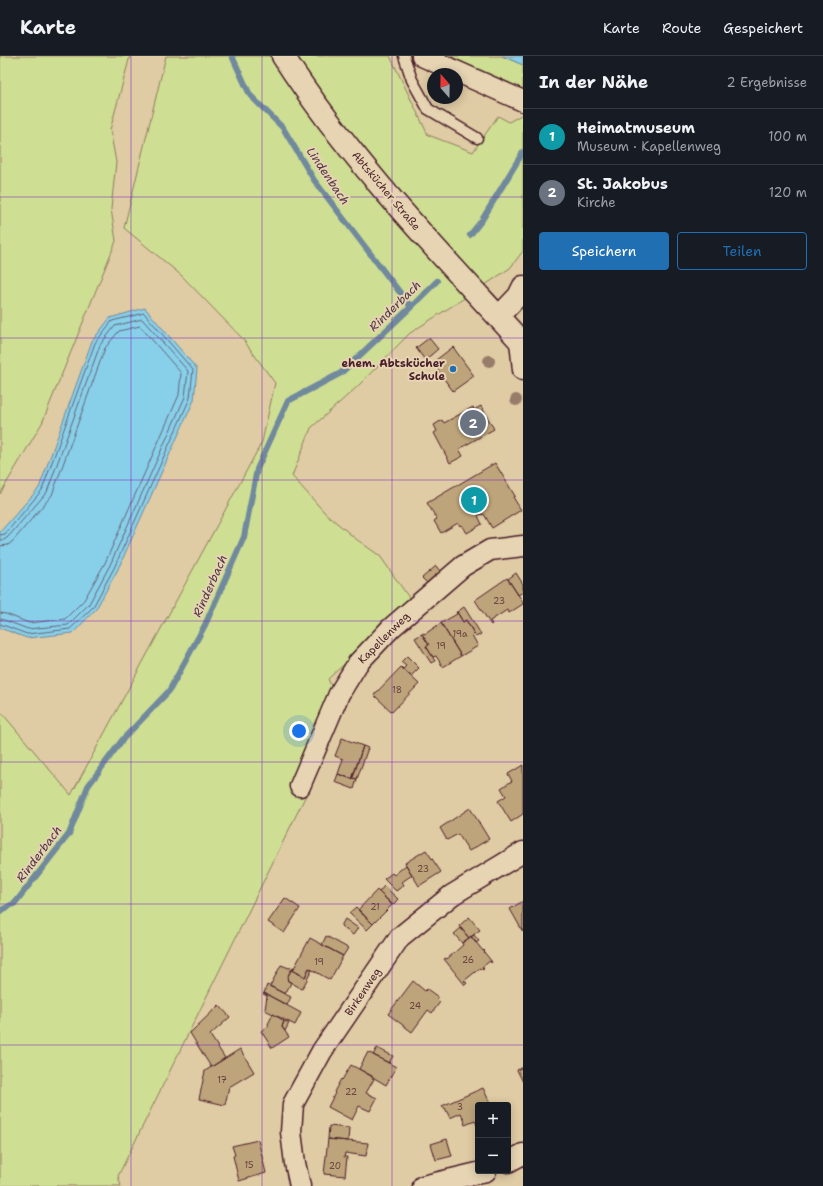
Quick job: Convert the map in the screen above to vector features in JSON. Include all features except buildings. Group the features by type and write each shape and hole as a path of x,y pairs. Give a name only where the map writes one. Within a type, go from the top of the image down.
{"street":[{"name":"Abtskücher Straße","path":"283,56 304,89 352,152 404,214 521,342 523,370"},
{"path":"422,56 523,101"},
{"path":"498,318 518,296 523,286"},
{"name":"Kapellenweg","path":"300,786 339,694 358,663 391,628 463,566 490,550 523,546"},
{"name":"Birkenweg","path":"300,1186 291,1132 293,1104 322,1051 400,937 452,894 523,852"},
{"path":"511,1160 523,1154"},
{"path":"423,1186 475,1174"}],"lane":[{"path":"404,56 412,80 428,109 477,138"}],"green space":[{"path":"0,56 130,56 110,130 116,162 111,209 116,241 42,423 0,494"},
{"path":"166,56 390,56 428,135 473,152 498,116 509,122 523,114 523,251 510,268 410,333 358,386 311,428 292,476 325,513 356,539 380,556 412,602 328,679 342,710 309,789 118,1176 121,1186 0,1186 0,713 1,712 71,795 262,442 275,383 242,338 181,275 124,228"},
{"path":"437,56 502,56 523,65 523,94"}],"water":[{"path":"502,56 523,56 523,65"},
{"path":"145,308 197,369 194,400 118,569 96,609 73,633 27,638 0,628 0,532 39,488 92,341 110,318"}],"waterway":[{"name":"Lindenbach","path":"232,56 250,95 283,128 314,180 411,307"},
{"name":"Rinderbach","path":"470,235 482,220 523,152"},
{"name":"Rinderbach","path":"0,911 15,903 69,834 88,786 123,739 169,691 205,625 244,537 257,469 288,401 341,373 437,281"}],"place":[{"name":"ehem. Abtskücher Schule","path":"453,369"},
{"name":"St. Jakobus","path":"473,423"},
{"name":"Heimatmuseum","path":"474,500"}]}
